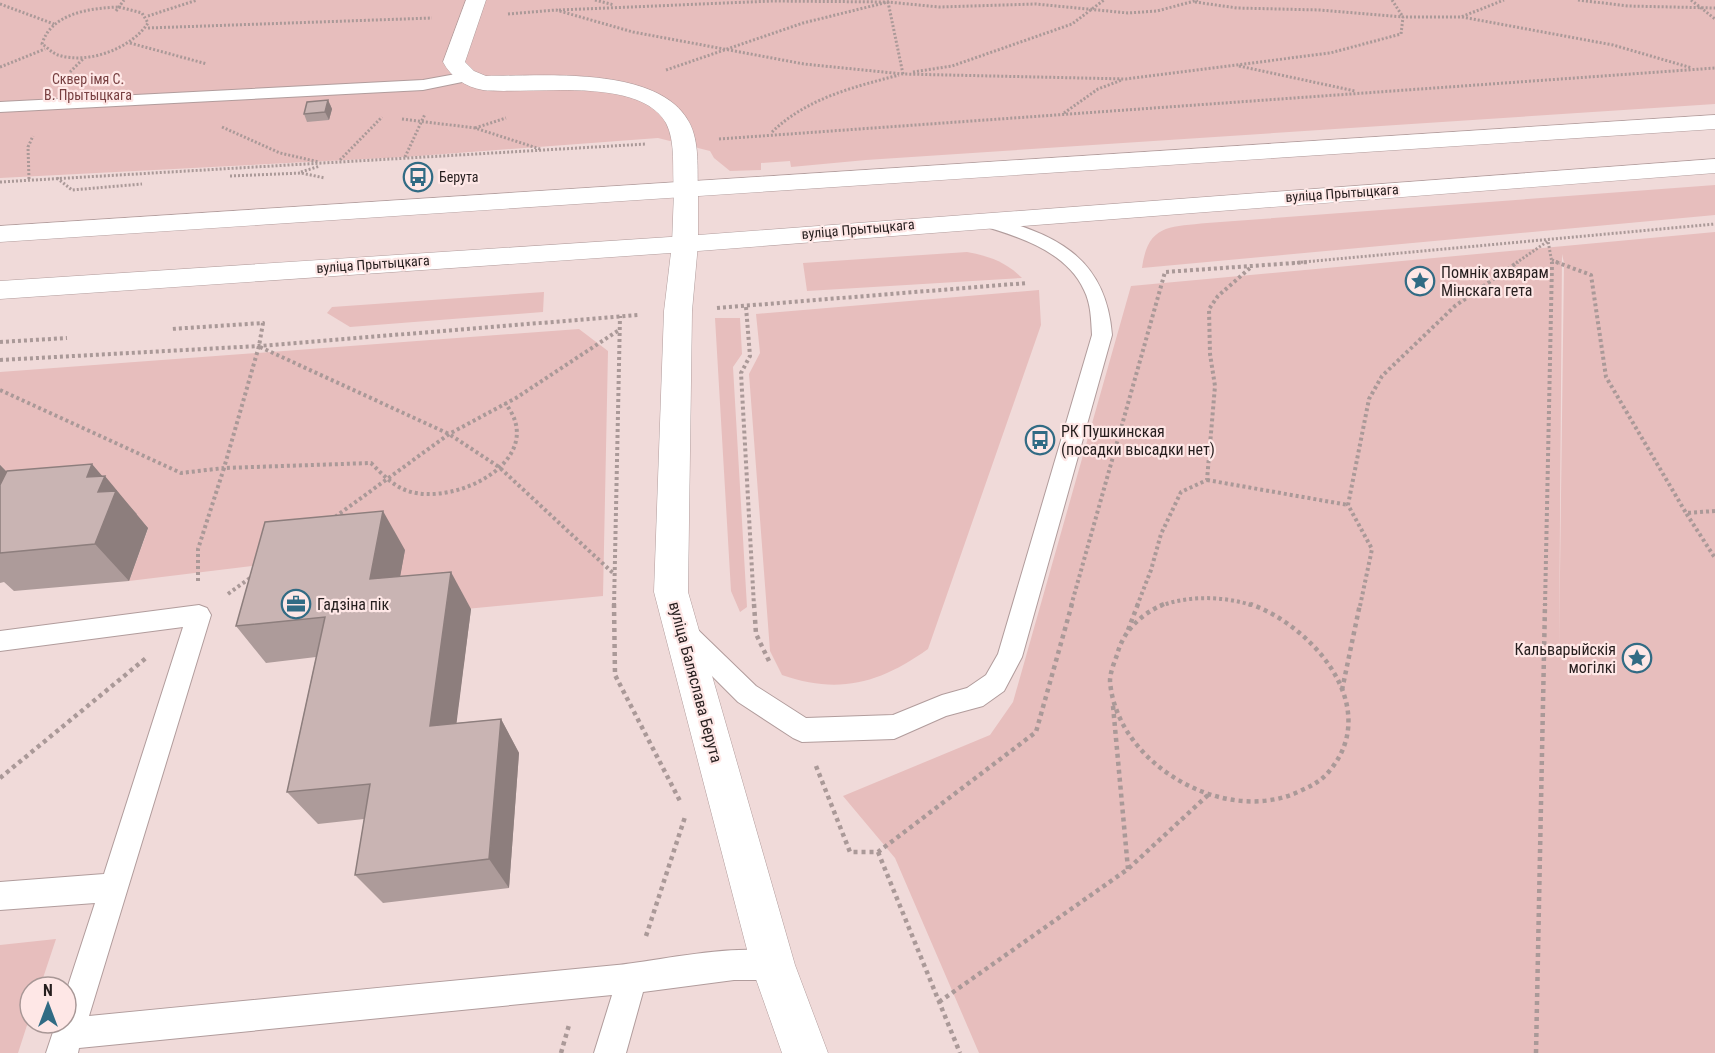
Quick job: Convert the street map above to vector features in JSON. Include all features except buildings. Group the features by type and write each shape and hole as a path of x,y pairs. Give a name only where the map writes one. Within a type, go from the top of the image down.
{"main road":[{"path":"467,77 458,70 454,62 472,8"},
{"name":"вуліца Баляслава Берута","path":"467,77 483,83 610,86 652,98 663,104 678,122 683,142 686,191 685,244 678,311 671,592 773,965 806,1053"},
{"path":"0,234 1715,122"},
{"name":"вуліца Прытыцкага","path":"0,290 685,244 982,219 1715,166"}],"lane":[{"path":"0,107 423,85 467,77"},
{"path":"681,630 747,694 802,730 894,727 942,706 974,698 995,683 1010,657 1102,335 1103,315 1098,297 1087,276 1059,250 1021,230 982,219"},
{"path":"0,641 199,615 64,1044 734,965 773,965"},
{"path":"0,896 114,887"},
{"path":"610,1053 632,978"}],"path":[{"path":"116,11 123,0"},
{"path":"148,16 150,22 148,28 126,45 84,57 64,56 45,49 42,44 42,38 54,24 80,13 119,7 134,9 148,16 197,0"},
{"path":"595,0 621,6"},
{"path":"771,133 781,122 810,105 903,74 952,66 1072,24 1104,0"},
{"path":"1187,0 1238,8 1461,17 1613,45 1695,69"},
{"path":"148,28 472,8 556,10 773,1 888,1 939,7 1036,4 1128,13 1157,11 1198,0"},
{"path":"556,10 633,32 804,64 903,74 1126,79 1329,53 1401,34 1403,16 1392,0"},
{"path":"1461,17 1504,0"},
{"path":"1578,0 1629,6 1715,8"},
{"path":"1691,0 1715,19"},
{"path":"656,74 803,22 888,1"},
{"path":"888,1 903,74"},
{"path":"0,4 54,24"},
{"path":"0,67 45,49"},
{"path":"1234,65 1359,92"},
{"path":"712,140 771,133 1715,68"},
{"path":"1063,114 1098,89 1126,79"},
{"path":"405,157 432,99 423,85"},
{"path":"158,98 279,153 326,164"},
{"path":"340,160 383,116"},
{"path":"475,128 544,150"},
{"path":"230,176 301,173 340,160 648,144"},
{"path":"0,182 56,177 326,164"},
{"path":"56,177 72,190 142,184"},
{"path":"746,307 750,356 741,373 756,634 802,730 850,852 878,852 1036,732 1165,272 1251,267 1715,224"},
{"path":"1536,1053 1552,260 1548,241"},
{"path":"1342,690 1372,549 1348,505 1369,399 1382,376 1455,306 1548,241"},
{"path":"1552,260 1591,275 1606,377 1715,558"},
{"path":"1207,480 1215,387 1210,354 1209,309 1218,296 1251,267"},
{"path":"716,308 1027,283"},
{"path":"0,360 259,346 638,315"},
{"path":"171,329 263,322 259,346 198,549 199,615"},
{"path":"331,520 449,434 516,398 619,330"},
{"path":"0,342 67,338"},
{"path":"259,346 449,434 499,467 613,573"},
{"path":"0,390 181,472 224,468 371,463 387,480 412,492 440,493 460,489 488,478 513,452 519,432 516,415 505,403"},
{"path":"1128,869 1110,673 1114,654 1127,630 1151,570 1161,534 1181,492 1207,480 1348,505"},
{"path":"1686,513 1715,512"},
{"path":"0,778 199,615 255,574"},
{"path":"1113,699 1129,736 1143,754 1163,771 1208,795 1253,803 1280,799 1310,788 1337,762 1346,740 1347,710 1334,670 1308,638 1276,616 1254,606 1227,599 1199,598 1168,603 1147,613 1127,630"},
{"path":"939,1002 1128,869 1208,795"},
{"path":"632,978 686,814"},
{"path":"878,852 960,1053"}],"green space":[{"name":"Сквер імя С. В. Прытыцкага","path":"0,0 1715,0 1715,104 866,160 791,167 790,161 761,163 761,170 730,171 714,158 710,151 658,138 405,157 0,178"},
{"path":"1715,185 1715,215 1142,268 1149,243 1155,235 1171,227"},
{"path":"1715,232 1715,1053 979,1053 895,858 843,796 990,735 1013,702 1131,286","holes":["1562,254 1564,263 1559,651"]},
{"path":"967,252 997,260 1022,278 807,291 803,263"},
{"path":"1039,290 1041,325 928,649 893,670 858,682 841,685 822,684 782,675 770,651 749,374 760,353 756,314"},
{"path":"544,292 543,312 350,327 327,313 332,307"},
{"path":"715,318 740,318 742,354 733,367 747,607 740,612 731,591"},
{"path":"579,329 608,351 603,596 393,616 292,561 129,581 148,529 0,484 0,372"},
{"path":"56,939 44,975 18,975 18,1035 24,1035 18,1053 0,1053 0,945"}],"place":[{"name":"Берута","path":"418,177"},
{"name":"Помнік ахвярам Мінскага гета","path":"1420,281"},
{"name":"РК Пушкинская (посадки высадки нет)","path":"1040,440"},
{"name":"Гадзіна пік","path":"296,604"},
{"name":"Кальварыйскія могілкі","path":"1637,658"}]}
